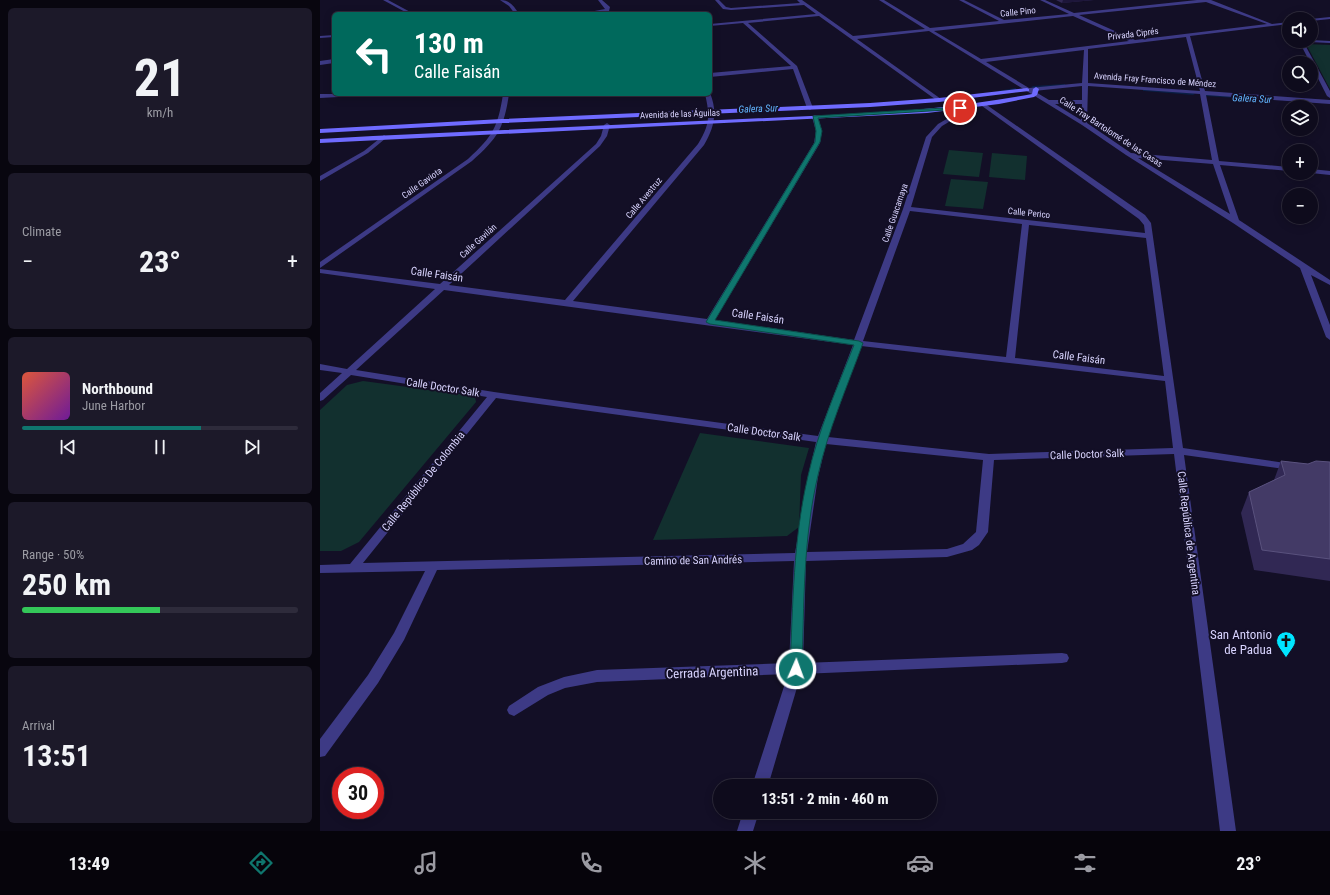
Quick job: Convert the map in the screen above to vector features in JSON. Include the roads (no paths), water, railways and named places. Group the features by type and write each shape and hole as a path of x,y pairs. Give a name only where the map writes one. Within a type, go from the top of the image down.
{"street":[{"path":"385,0 408,12"},
{"path":"502,0 511,5 516,12"},
{"path":"594,12 607,10 608,8 600,0"},
{"path":"716,0 726,8 804,4"},
{"path":"758,0 766,7"},
{"path":"799,0 939,100"},
{"name":"Calle Fray Bartolomé de las Casas","path":"881,0 1027,90 1035,92 1128,154 1330,283"},
{"path":"961,0 1002,22"},
{"path":"1042,0 1135,42"},
{"path":"1163,0 1172,4"},
{"path":"1206,0 1271,25"},
{"name":"Calle Pino","path":"852,38 1209,0"},
{"path":"712,25 818,15"},
{"path":"1318,19 1330,18"},
{"path":"1318,21 1330,24"},
{"path":"744,22 795,67 810,108"},
{"name":"Privada Ciprés","path":"979,61 1282,24"},
{"path":"320,37 332,36"},
{"path":"1188,36 1203,93 1216,163 1236,222"},
{"path":"1318,41 1330,42"},
{"path":"1084,124 1086,48"},
{"path":"1306,48 1330,96"},
{"path":"320,63 332,61"},
{"path":"712,75 795,67"},
{"name":"Avenida Fray Francisco de Méndez","path":"1035,92 1085,84 1330,102"},
{"name":"Avenida de las Águilas","path":"320,131 502,121 810,108 939,100 1027,90"},
{"name":"Avenida de las Águilas","path":"320,141 498,130 815,117 971,107 1035,92"},
{"path":"320,96 332,95"},
{"name":"Calle Gaviota","path":"320,266 470,160 488,145 502,121 506,96"},
{"name":"Calle Avestruz","path":"566,304 701,145 712,122 712,112 708,96"},
{"path":"1048,102 1085,102"},
{"name":"Calle República de Argentina","path":"984,105 1142,217 1148,225 1228,831"},
{"name":"Calle Guacamaya","path":"762,779 796,669 800,557 813,477 822,440 907,210 929,137 940,125 971,107"},
{"path":"710,322 817,142 819,131 815,117"},
{"name":"Calle Gavilán","path":"320,398 598,145 604,136 607,126"},
{"path":"320,179 366,152 384,137"},
{"path":"1128,154 1282,168"},
{"path":"1318,172 1330,173"},
{"name":"Calle Perico","path":"907,210 1149,236"},
{"path":"1010,361 1026,222"},
{"path":"1304,267 1330,337"},
{"name":"Calle Faisán","path":"320,271 859,343 1169,380"},
{"name":"Calle Doctor Salk","path":"320,367 494,395 822,440 989,457 1178,451 1300,468"},
{"name":"Calle República De Colombia","path":"353,568 494,395"},
{"name":"Camino de San Andrés","path":"320,569 947,553 963,550 975,542 982,532 989,457"},
{"path":"320,751 373,679 399,636 433,567"},
{"name":"Cerrada Argentina","path":"514,710 550,688 564,683 597,676 1062,658"},
{"path":"745,831 749,819"}],"waterway":[{"name":"Galera Sur","path":"1033,87 1064,85"},
{"name":"Galera Sur","path":"1000,91 1015,89"},
{"name":"Galera Sur","path":"1144,90 1193,94"},
{"name":"Galera Sur","path":"1206,95 1252,98"}],"place":[{"name":"San Antonio de Padua","path":"1286,658"}]}
